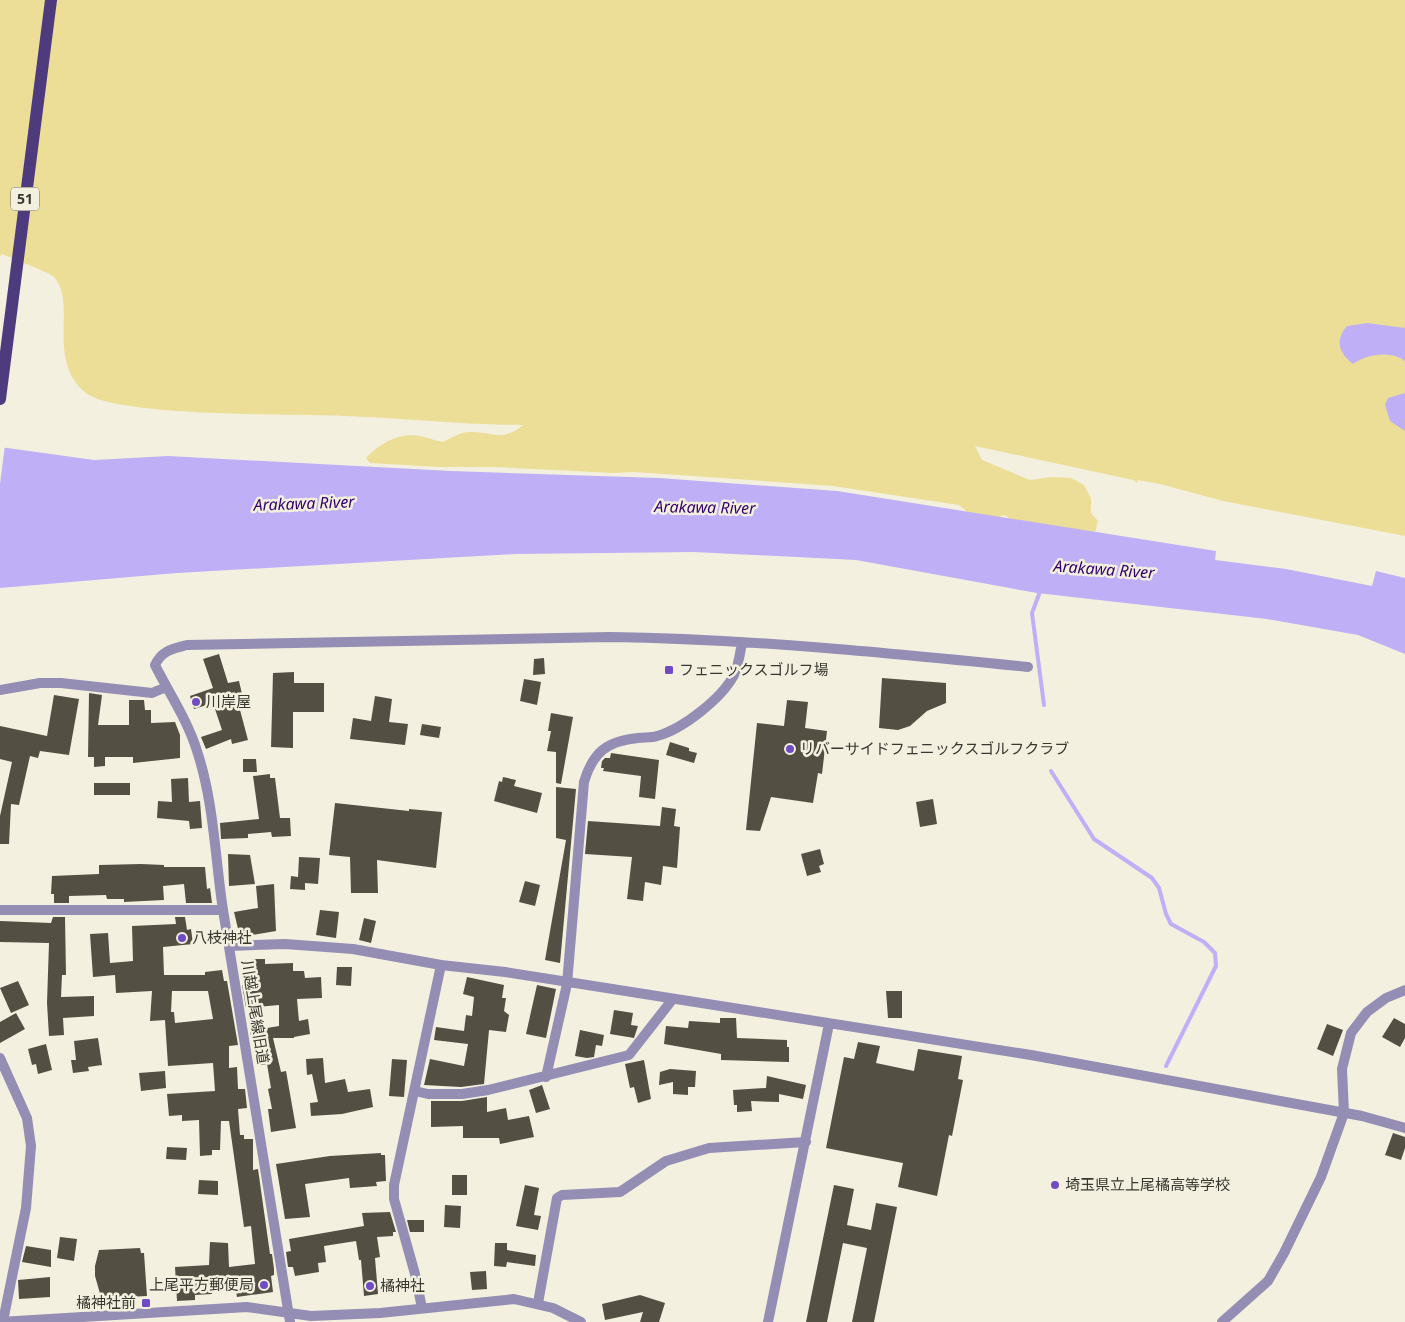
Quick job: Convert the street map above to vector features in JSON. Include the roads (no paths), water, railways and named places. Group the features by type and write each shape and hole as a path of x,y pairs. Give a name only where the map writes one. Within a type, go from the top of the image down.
{"main road":[{"name":"51","path":"0,399 51,0"}],"street":[{"name":"川越上尾線旧道","path":"289,1318 222,910 209,801 199,756 188,727 155,665 159,656 167,650 187,645 213,644 359,644 610,637 742,642"},
{"path":"546,1077 567,984 584,782 593,758 603,748 618,742 656,737 671,731 705,708 733,676 740,658 742,642 1028,667"},
{"path":"0,690 46,683 152,693 166,687"},
{"path":"0,910 222,910"},
{"path":"229,946 285,944 353,949 441,965 505,972 567,984 1031,1055 1344,1113 1405,1128"},
{"path":"422,1308 415,1274 394,1199 398,1165 441,965"},
{"path":"1222,1322 1268,1281 1321,1177 1344,1113 1342,1069 1351,1033 1367,1012 1386,998 1405,990"},
{"path":"415,1091 428,1094 462,1094 546,1077 629,1055 672,1000"},
{"path":"768,1322 806,1142 828,1024"},
{"path":"0,1058 26,1118 31,1146 26,1208 2,1321 247,1307 289,1318 422,1308 514,1298 538,1302 582,1322"},
{"path":"538,1302 557,1198 562,1195 620,1192 666,1161 710,1148 806,1142"}],"water":[{"path":"1367,323 1405,328 1405,361 1386,354 1371,356 1353,364 1344,355 1340,346 1343,331 1347,326"},
{"path":"1405,393 1405,431 1390,421 1385,405 1388,398"},
{"name":"Arakawa River","path":"0,447 94,460 168,456 451,471 659,478 837,491 1216,551 1215,560 1286,569 1372,586 1376,571 1405,578 1405,654 1358,635 1267,619 1037,593 856,560 694,552 516,554 177,573 0,588"}],"waterway":[{"path":"1041,589 1032,613 1044,705"},
{"path":"1051,771 1094,839 1152,878 1159,888 1166,914 1171,924 1204,942 1215,953 1216,966 1166,1066"}],"place":[{"name":"フェニックスゴルフ場","path":"669,670"},
{"name":"川岸屋","path":"196,702"},
{"name":"リバーサイドフェニックスゴルフクラブ","path":"790,749"},
{"name":"八枝神社","path":"182,938"},
{"name":"埼玉県立上尾橘高等学校","path":"1055,1185"},
{"name":"上尾平方郵便局","path":"264,1285"},
{"name":"橘神社","path":"370,1286"},
{"name":"橘神社前","path":"146,1303"}]}
